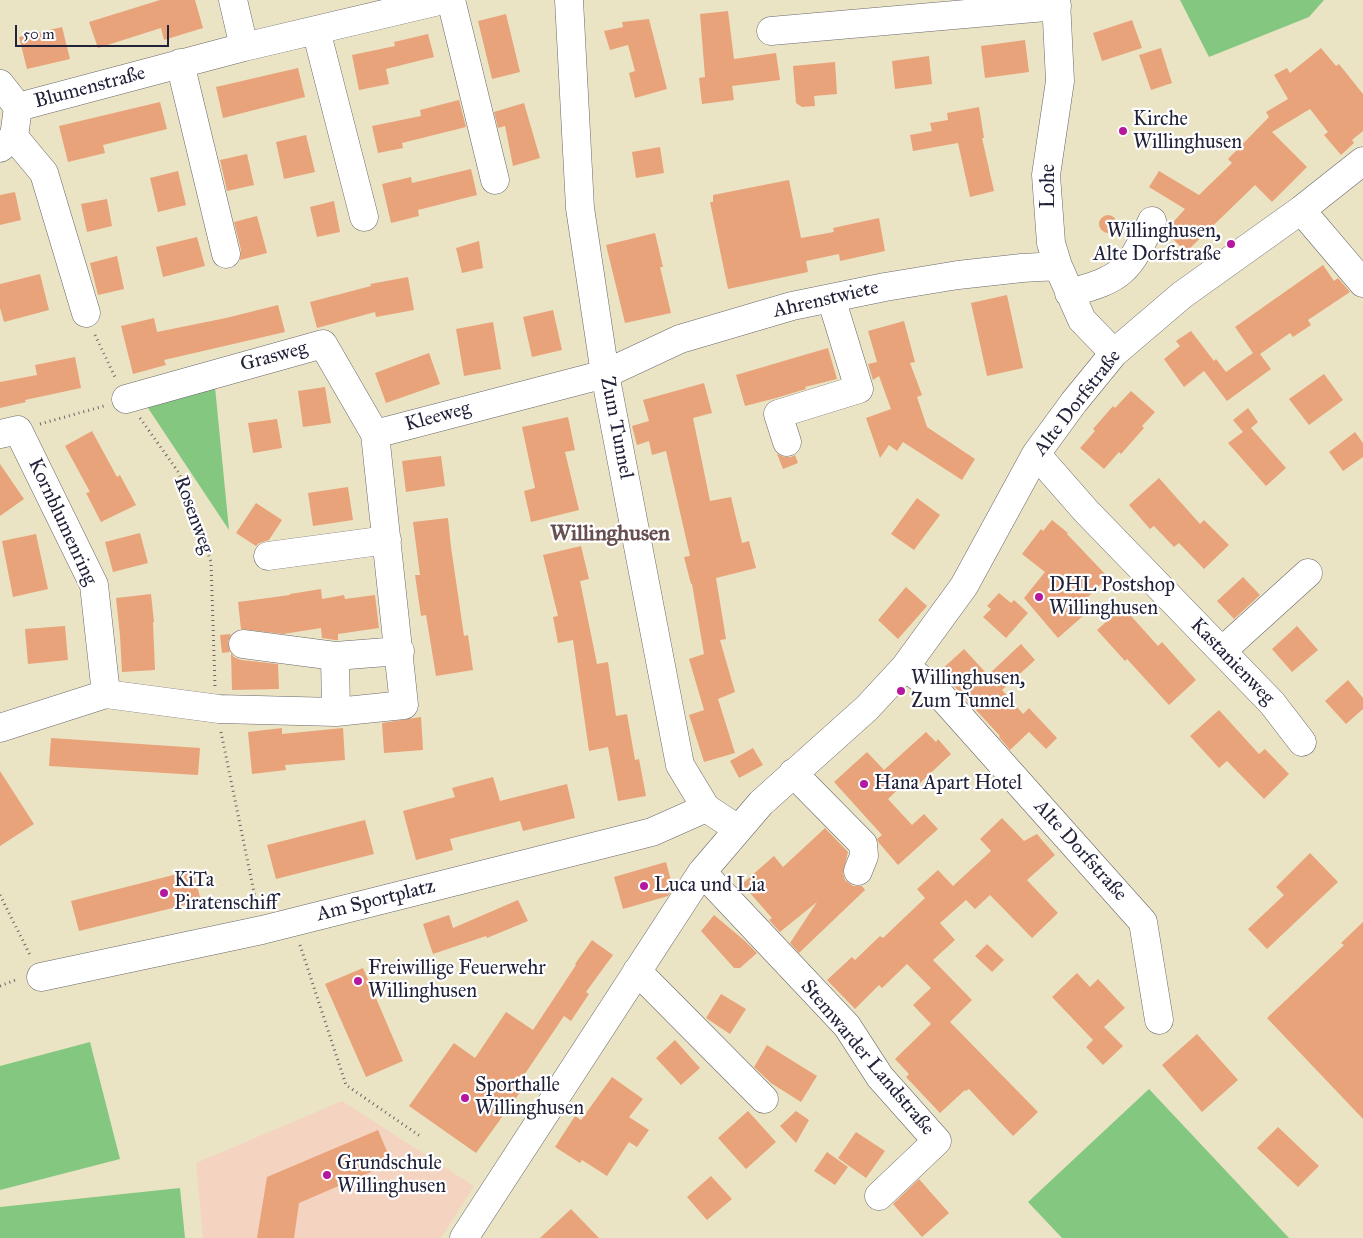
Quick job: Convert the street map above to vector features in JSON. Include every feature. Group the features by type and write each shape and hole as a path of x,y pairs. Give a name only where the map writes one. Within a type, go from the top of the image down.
{"street":[{"path":"233,0 244,47"},
{"name":"Blumenstraße","path":"7,142 18,107 180,63 442,0"},
{"path":"451,0 495,180"},
{"name":"Zum Tunnel","path":"570,0 580,208 605,374 680,765 706,808 738,829"},
{"path":"771,31 1056,3"},
{"name":"Lohe","path":"1056,3 1060,81 1046,174 1051,242 1058,266 1082,320 1114,353"},
{"path":"316,30 364,217"},
{"path":"180,63 226,254"},
{"path":"0,84 18,107"},
{"path":"7,142 44,173 86,313"},
{"name":"Alte Dorfstraße","path":"738,829 761,803 868,708 906,667 964,586 1036,454 1074,402 1114,353 1182,295 1301,210 1363,161"},
{"path":"1301,210 1363,282"},
{"path":"1069,293 1096,286 1124,270 1137,254 1152,221"},
{"name":"Ahrenstwiete","path":"605,374 680,339 792,306 958,275 1058,266"},
{"path":"787,442 778,414 859,389 831,298"},
{"name":"Grasweg","path":"126,399 323,344 375,434"},
{"name":"Kleeweg","path":"375,434 605,374"},
{"name":"Kornblumenring","path":"9,432 94,585 106,694"},
{"path":"0,728 106,694 216,709 336,712 404,704 400,651 375,434"},
{"name":"Kastanienweg","path":"1036,454 1086,510 1272,703 1302,742"},
{"path":"268,556 387,540"},
{"path":"1222,651 1308,573"},
{"path":"244,644 335,656 400,651"},
{"path":"335,656 336,712"},
{"name":"Alte Dorfstraße","path":"906,667 935,689 1143,922 1159,1020"},
{"path":"794,773 863,844 864,856 858,871"},
{"name":"Am Sportplatz","path":"37,970 262,930 652,832 706,808"},
{"path":"464,1238 702,872 738,829"},
{"name":"Stemwarder Landstraße","path":"702,872 847,1026 880,1077 937,1141 879,1196"},
{"path":"637,971 764,1099"}],"path":[{"name":"Rosenweg","path":"86,313 126,399 179,473 210,562 216,709 262,930"},
{"path":"9,432 126,399"},
{"path":"0,894 37,970"},
{"path":"293,922 346,1085 420,1136"}],"shaded area":[{"name":"Grundschule Willinghusen","path":"342,1101 474,1186 441,1238 203,1238 196,1163"}],"green space":[{"path":"1180,0 1324,0 1309,17 1209,57"},
{"path":"215,387 229,530 146,405"},
{"path":"90,1042 120,1159 0,1190 0,1066"},
{"path":"1149,1089 1289,1238 1062,1238 1028,1202"},
{"path":"180,1188 185,1238 0,1238 0,1207"}],"building":[{"path":"160,0 195,0 203,28 164,40 161,28 98,48 89,22"},
{"path":"728,11 734,59 776,53 780,80 732,86 734,100 702,104 699,78 705,77 700,14"},
{"path":"506,14 520,72 492,79 478,21"},
{"path":"649,19 667,89 635,98 629,73 635,71 628,45 610,50 604,31 623,27 622,22"},
{"path":"1132,20 1142,48 1102,61 1093,33"},
{"path":"62,27 70,59 27,69 19,37"},
{"path":"428,34 434,57 386,69 389,84 359,90 352,55 395,46 394,42"},
{"path":"1025,40 1029,72 985,78 981,46"},
{"path":"1161,48 1172,83 1151,90 1139,55"},
{"path":"1321,48 1336,66 1339,64 1363,94 1363,131 1352,140 1354,143 1341,155 1324,135 1328,132 1310,109 1272,132 1307,167 1272,202 1255,185 1186,252 1165,231 1185,209 1149,187 1159,171 1199,195 1232,163 1228,159 1269,117 1266,112 1288,99 1274,75 1287,68 1290,73"},
{"path":"929,56 932,84 895,89 892,61"},
{"path":"835,62 837,94 814,96 815,106 802,107 796,103 793,66"},
{"path":"298,68 305,97 223,118 216,87"},
{"path":"459,100 466,127 402,143 403,148 378,153 372,126 421,116 420,110"},
{"path":"160,102 167,129 103,145 105,153 68,162 59,126"},
{"path":"524,103 540,158 513,166 505,126 498,128 494,112"},
{"path":"979,107 984,138 982,138 994,191 970,197 958,143 913,151 910,135 932,131 930,123 948,120 947,113"},
{"path":"306,135 315,172 284,179 276,142"},
{"path":"660,147 664,173 636,178 632,152"},
{"path":"247,154 254,185 227,191 220,160"},
{"path":"471,169 477,195 418,210 419,216 391,223 382,184 411,177 412,183"},
{"path":"178,171 186,205 158,212 150,178"},
{"path":"789,180 801,238 834,232 833,228 879,218 885,251 840,261 839,254 806,261 808,272 728,289 710,202 713,202 713,195"},
{"path":"15,192 21,220 0,225 0,195"},
{"path":"107,199 112,226 87,232 81,204"},
{"path":"334,201 340,232 317,237 310,207"},
{"path":"1104,215 1112,215 1117,220 1115,231 1104,233 1099,228 1099,220"},
{"path":"257,216 267,253 240,260 241,250 234,222"},
{"path":"655,233 663,267 660,267 671,313 625,323 606,245"},
{"path":"197,237 205,266 163,277 156,247"},
{"path":"479,241 483,268 462,273 456,248"},
{"path":"117,256 124,289 98,295 90,263"},
{"path":"1323,265 1334,281 1338,278 1350,292 1308,320 1311,325 1293,337 1290,333 1260,354 1271,369 1227,401 1204,371 1184,387 1164,359 1180,346 1176,341 1191,331 1214,361 1216,359 1226,372 1253,353 1235,327"},
{"path":"40,274 49,310 4,322 0,308 0,284"},
{"path":"408,277 414,310 376,317 375,312 317,328 310,302 371,286 370,284"},
{"path":"1007,295 1023,368 987,376 971,303"},
{"path":"278,305 285,332 164,360 166,365 133,374 121,326 154,318 157,332"},
{"path":"553,310 562,350 532,357 523,317"},
{"path":"904,321 915,362 910,363 922,395 917,397 927,427 975,459 962,480 903,442 897,451 889,445 880,458 866,418 891,409 879,376 873,380 868,364 877,362 868,331"},
{"path":"493,322 501,369 464,376 456,329"},
{"path":"828,348 837,379 745,406 736,375"},
{"path":"429,353 440,384 386,403 375,373"},
{"path":"75,357 81,388 25,400 26,402 0,408 0,382 37,375 35,365"},
{"path":"1324,374 1343,400 1309,425 1289,399"},
{"path":"704,383 712,413 693,418 710,501 731,497 742,543 749,541 756,568 716,578 726,639 720,640 735,692 718,699 735,753 704,762 689,715 704,710 689,659 704,654 692,584 684,557 690,556 666,451 652,455 649,441 637,445 632,426 649,421 643,400"},
{"path":"325,387 331,423 303,427 298,391"},
{"path":"1131,391 1155,412 1142,426 1144,428 1121,454 1119,452 1104,469 1080,448 1095,431 1093,429 1113,406 1115,408"},
{"path":"1248,408 1258,422 1251,428 1286,468 1266,486 1228,443 1243,432 1233,420"},
{"path":"568,417 575,450 565,452 579,510 531,522 524,491 535,488 522,427"},
{"path":"277,419 282,448 253,453 248,423"},
{"path":"92,431 117,477 120,475 136,505 101,522 86,493 90,492 65,446"},
{"path":"1355,432 1363,443 1363,457 1343,471 1329,452"},
{"path":"777,454 784,457 795,455 798,463 783,469"},
{"path":"441,456 445,486 406,492 402,461"},
{"path":"0,464 24,499 0,516"},
{"path":"1159,478 1200,524 1204,520 1229,545 1204,569 1179,543 1174,547 1154,526 1150,529 1129,505"},
{"path":"348,487 353,520 313,526 308,493"},
{"path":"917,498 940,515 914,550 891,534"},
{"path":"256,503 282,520 269,540 256,546 236,533"},
{"path":"448,518 464,636 468,635 473,670 436,676 426,615 421,616 415,575 420,575 413,522"},
{"path":"1052,520 1068,533 1108,577 1083,602 1091,609 1058,638 1024,598 1045,572 1022,554 1041,529 1043,531"},
{"path":"140,533 148,563 113,572 105,542"},
{"path":"36,534 48,589 13,597 2,541"},
{"path":"581,546 589,579 580,581 597,664 608,662 616,716 627,714 635,760 639,759 646,796 618,801 608,747 589,751 573,640 558,643 553,617 558,616 543,555"},
{"path":"1243,577 1260,595 1234,619 1217,601"},
{"path":"906,587 927,606 898,639 878,620"},
{"path":"321,589 322,599 344,595 345,599 375,595 379,628 338,634 338,640 322,638 321,628 283,634 241,629 238,602"},
{"path":"999,593 1011,603 1014,600 1028,613 1006,638 983,617 991,609 987,606"},
{"path":"151,594 154,622 155,670 122,672 116,598"},
{"path":"1123,607 1158,646 1162,642 1196,680 1169,705 1127,659 1125,661 1097,630"},
{"path":"65,626 68,660 28,664 25,629"},
{"path":"1297,626 1318,650 1292,672 1272,649"},
{"path":"231,634 228,642 230,652 222,653 220,635"},
{"path":"1021,644 1035,660 1002,690 1023,714 1029,708 1057,738 1046,749 1029,732 1010,750 1000,736 940,671 964,649 988,675"},
{"path":"231,653 234,657 241,660 278,664 279,689 232,690"},
{"path":"1348,680 1363,698 1363,709 1346,724 1325,701"},
{"path":"1219,710 1259,754 1265,749 1289,774 1264,799 1227,761 1219,768 1190,736"},
{"path":"421,717 423,750 384,753 382,723"},
{"path":"282,728 282,734 343,728 345,760 285,765 286,770 252,774 248,732"},
{"path":"926,732 936,742 938,739 951,754 919,784 912,776 888,799 912,825 924,814 938,829 898,865 879,843 877,839 882,835 834,782 867,752 884,770"},
{"path":"51,738 200,748 198,775 49,766"},
{"path":"753,748 763,765 739,778 730,761"},
{"path":"0,771 34,824 0,846"},
{"path":"493,777 500,801 567,784 575,818 523,831 520,821 450,839 453,850 416,860 403,811 455,797 452,788"},
{"path":"1002,818 1024,841 1037,834 1055,855 1027,880 1058,913 1032,938 990,895 975,909 966,900 940,923 955,940 933,960 972,1000 950,1022 1038,1112 1013,1136 969,1089 965,1090 940,1113 906,1077 909,1074 895,1059 931,1024 913,1005 931,988 907,964 882,988 879,985 855,1009 827,980 852,957 855,960 880,936 883,938 925,898 917,889 938,870 953,886 991,851 980,839"},
{"path":"365,820 374,854 276,879 267,845"},
{"path":"825,828 848,852 843,873 845,880 853,886 862,886 865,890 799,953 790,943 817,902 780,932 769,920 772,918 742,884 774,856 783,867"},
{"path":"1310,853 1338,882 1267,949 1248,929 1284,895 1276,887"},
{"name":"Luca und Lia","path":"666,862 673,888 668,896 623,909 614,877"},
{"path":"193,870 201,901 79,931 71,901"},
{"path":"518,900 528,921 487,938 486,936 433,954 423,924 449,915 453,928"},
{"path":"714,915 757,953 740,968 734,968 701,931"},
{"path":"1363,922 1363,1119 1267,1018 1344,945 1341,943"},
{"path":"592,940 613,955 586,992 589,994 571,1021 564,1016 516,1087 521,1091 476,1153 409,1106 454,1043 475,1058 506,1012 533,1030"},
{"path":"987,944 1004,960 992,972 975,956"},
{"path":"363,968 403,1061 366,1077 325,984"},
{"path":"1077,973 1090,987 1098,979 1125,1008 1104,1027 1123,1046 1103,1065 1086,1047 1093,1040 1052,997"},
{"path":"721,994 746,1009 730,1034 706,1018"},
{"path":"1197,1034 1238,1080 1202,1112 1162,1065"},
{"path":"675,1040 700,1068 681,1085 656,1058"},
{"path":"767,1045 817,1076 801,1102 771,1083 754,1067"},
{"path":"612,1077 643,1099 629,1117 649,1130 637,1147 629,1142 607,1176 582,1160 580,1163 555,1147 575,1116 581,1120"},
{"path":"748,1111 776,1142 746,1169 718,1138"},
{"path":"796,1111 809,1120 796,1143 780,1126"},
{"path":"1278,1127 1319,1166 1298,1187 1257,1148"},
{"path":"378,1130 392,1163 299,1203 294,1238 257,1238 267,1177"},
{"path":"856,1132 885,1151 866,1178 838,1158"},
{"path":"827,1152 848,1167 835,1185 814,1171"},
{"path":"711,1176 732,1199 707,1220 687,1197"},
{"path":"919,1179 949,1213 922,1237 893,1204"},
{"path":"571,1209 599,1238 540,1238"}],"place":[{"name":"Kirche Willinghusen","path":"1123,131"},
{"name":"Willinghusen, Alte Dorfstraße","path":"1231,244"},
{"name":"DHL Postshop Willinghusen","path":"1039,597"},
{"name":"Willinghusen, Zum Tunnel","path":"901,691"},
{"name":"Hana Apart Hotel","path":"864,784"},
{"name":"Luca und Lia","path":"644,886"},
{"name":"KiTa Piratenschiff","path":"164,893"},
{"name":"Freiwillige Feuerwehr Willinghusen","path":"358,981"},
{"name":"Sporthalle Willinghusen","path":"465,1098"},
{"name":"Grundschule Willinghusen","path":"327,1175"}],"district":[{"name":"Willinghusen","path":"610,535"}]}
